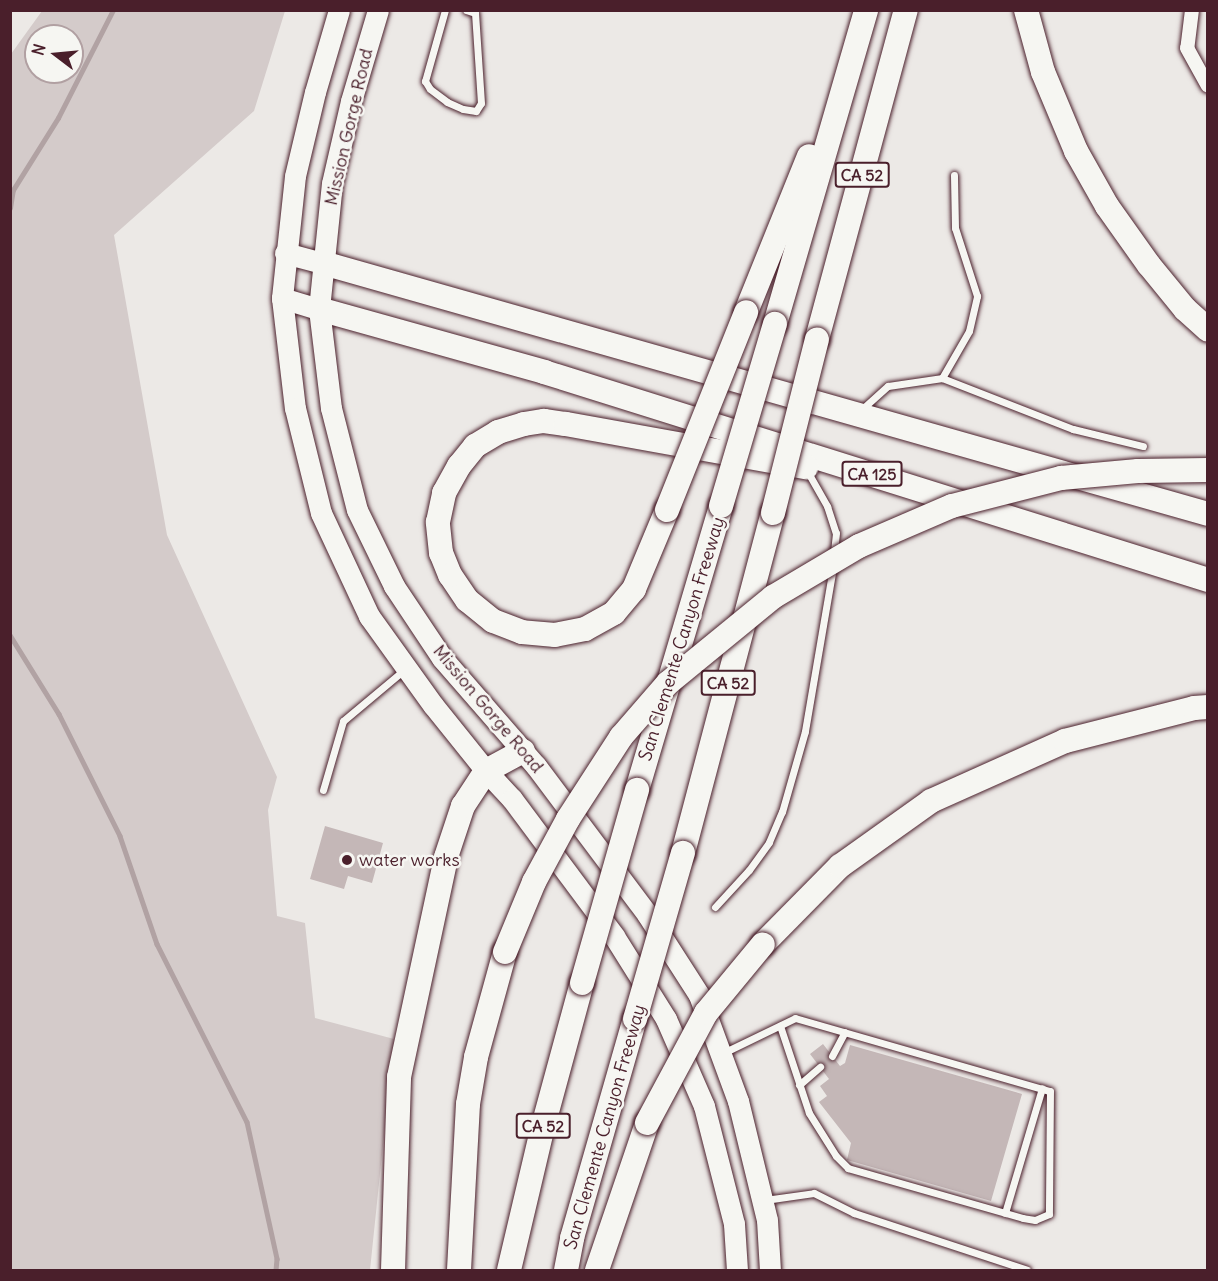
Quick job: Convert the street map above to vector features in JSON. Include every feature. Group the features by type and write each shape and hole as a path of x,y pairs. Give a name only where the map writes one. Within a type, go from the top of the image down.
{"highway":[{"name":"San Clemente Canyon Freeway","path":"509,1270 542,1130 582,983 866,10"},
{"name":"San Clemente Canyon Freeway","path":"567,1270 572,1238 683,853 906,10"},
{"path":"1026,10 1043,72 1077,151 1107,206 1149,265 1185,309 1208,330"},
{"path":"859,34 746,312 667,510 634,589 614,613 585,629 555,635 522,632 493,621 467,600 450,575 441,554 438,522 444,493 459,466 475,446 498,432 544,421 566,424 805,467 917,488"},
{"path":"322,263 1208,514"},
{"name":"CA 125","path":"319,309 544,372 1208,580"},
{"path":"459,1270 468,1104 476,1056 505,951 534,882 568,819 621,737 668,683 773,597 859,546 952,506 1060,478 1138,471 1208,470"},
{"path":"597,1270 646,1123 706,1013 763,944 840,866 931,801 1065,741 1194,708 1208,707"},
{"path":"393,1270 399,1077 446,857 463,806 486,771 523,751"}],"main road":[{"name":"Mission Gorge Road","path":"339,10 315,92 295,176 282,298 295,408 321,513 369,616 486,771 513,799 614,936 666,1019 704,1106 734,1224 737,1270"},
{"name":"Mission Gorge Road","path":"378,10 351,101 332,183 319,309 331,408 357,510 394,586 442,658 523,751 647,914 699,995 738,1101 767,1220 770,1266"},
{"path":"285,253 322,263"},
{"name":"CA 125","path":"282,298 319,309"},
{"path":"743,1270 770,1266"}],"street":[{"path":"1192,10 1187,48 1208,86"}],"lane":[{"path":"445,10 425,81 430,89 447,102 463,109 477,111 481,102 475,13 466,10"},
{"path":"942,378 969,331 976,296 955,228 954,175"},
{"path":"857,414 888,386 942,378 1073,429 1143,446"},
{"path":"715,907 749,870 769,842 795,774 805,731 832,585 836,533 827,506 805,467"},
{"path":"323,790 343,722 406,668"},
{"path":"721,1054 795,1018 1050,1091 1049,1215 1035,1220 1005,1213 848,1168 836,1156 809,1113 780,1026"},
{"path":"832,1056 845,1032"},
{"path":"799,1085 820,1067"},
{"path":"1005,1213 1042,1088"},
{"path":"762,1201 814,1193 854,1213 1027,1270"}],"shaded area":[{"path":"42,11 285,11 254,111 114,235 167,535 277,777 268,810 277,916 305,923 315,1018 394,1039 370,1270 11,1270 11,54 24,36 24,84 84,84 84,24 33,24"}],"building":[{"name":"water works","path":"325,826 383,843 372,883 348,876 344,889 310,879"},
{"path":"823,1044 840,1066 845,1063 850,1045 1022,1094 991,1201 847,1160 851,1143 819,1102 827,1096 820,1086 829,1079 810,1054"}],"waterway":[{"path":"10,208 13,190 58,118 113,10"},
{"path":"10,635 59,714 120,836 157,944 247,1122 277,1259 276,1270"}],"place":[{"name":"water works","path":"347,860"}]}
